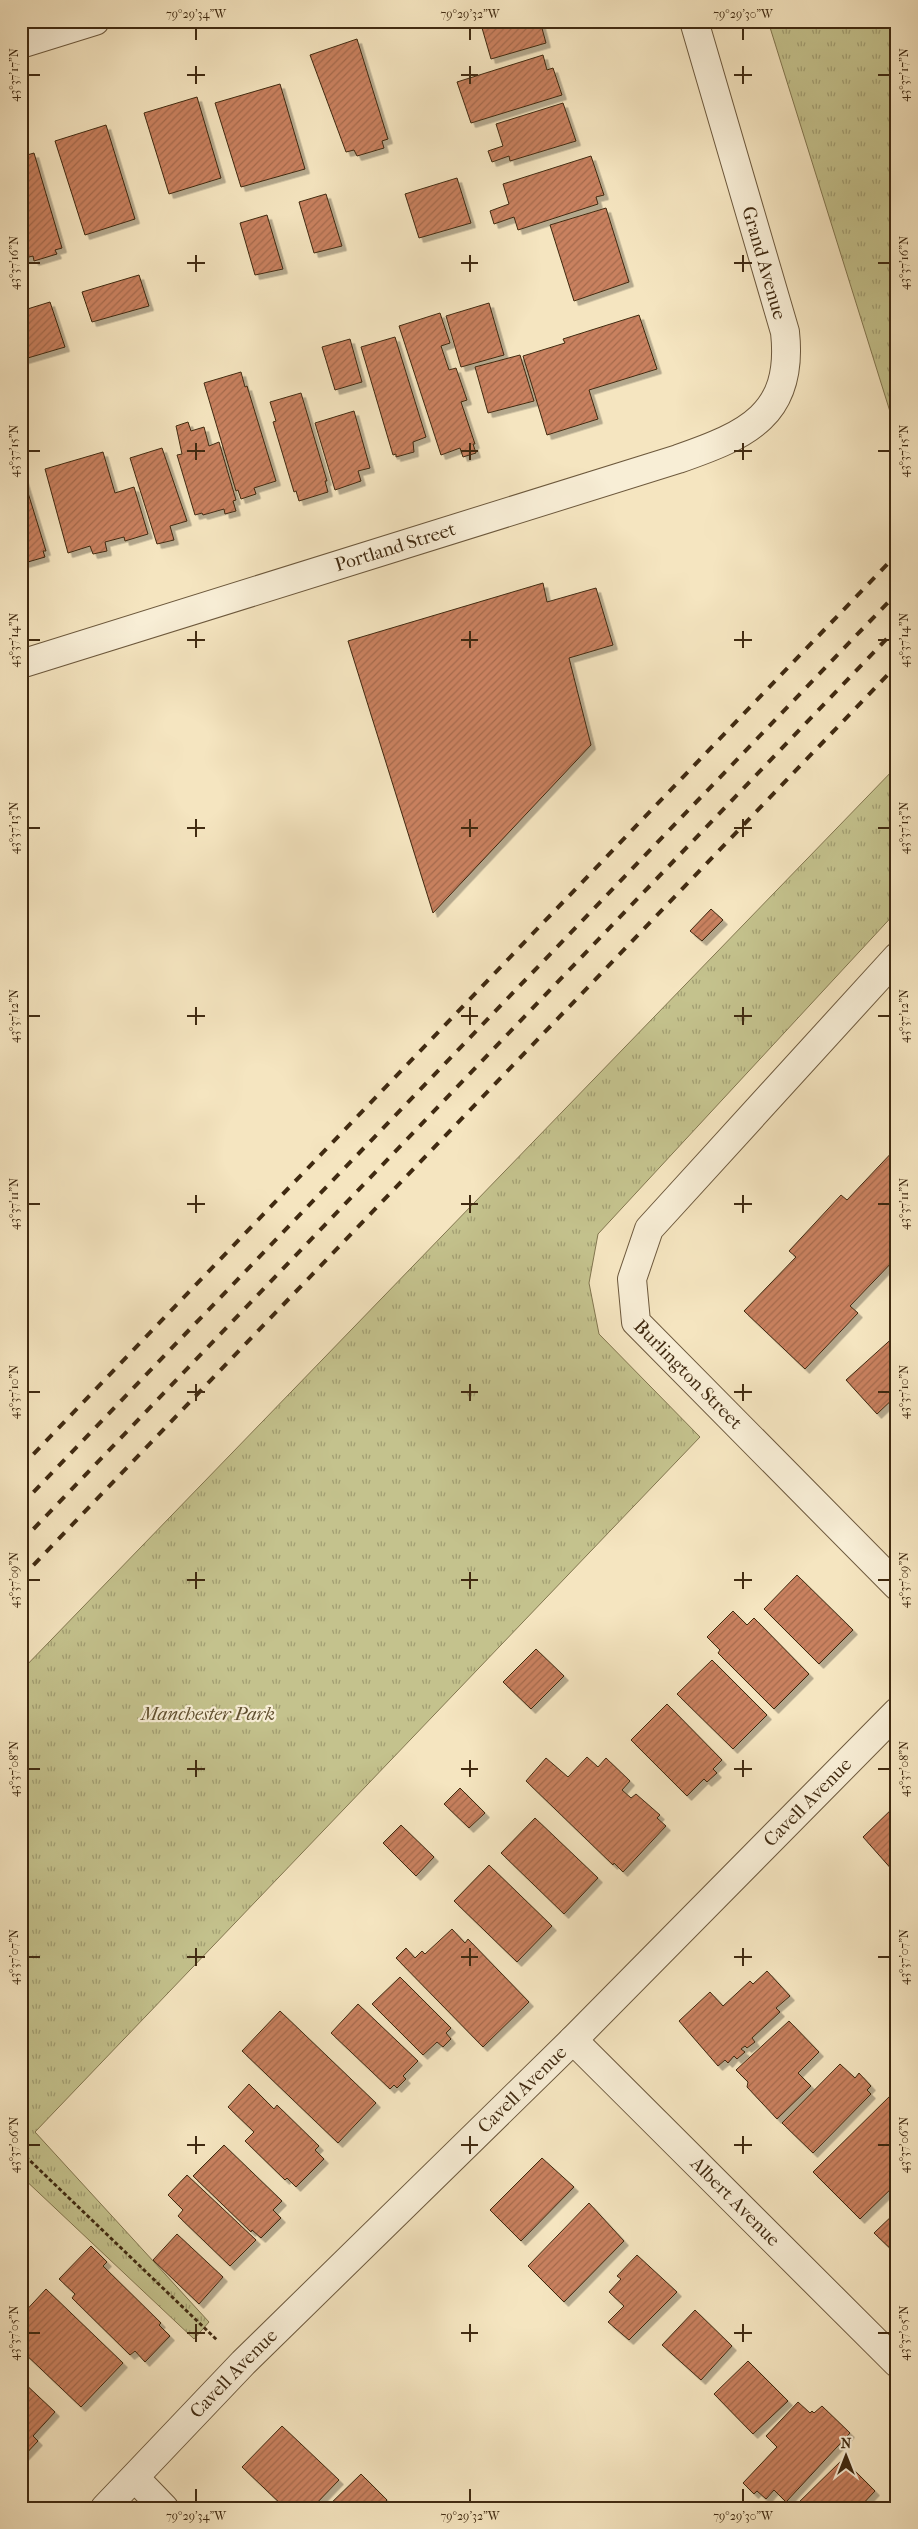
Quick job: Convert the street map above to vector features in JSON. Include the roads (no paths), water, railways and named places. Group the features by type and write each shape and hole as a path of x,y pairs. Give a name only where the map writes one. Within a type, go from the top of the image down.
{"street":[{"path":"21,44 96,21"},
{"name":"Grand Avenue","path":"694,21 785,332 787,354 784,376 776,397 764,416"},
{"name":"Portland Street","path":"21,664 678,459 734,438 764,416"},
{"name":"Burlington Street","path":"896,961 649,1229 632,1280 636,1322 897,1586"},
{"name":"Cavell Avenue","path":"106,2508 243,2363 573,2040 897,1712"},
{"name":"Albert Avenue","path":"573,2040 897,2363"},
{"path":"135,2478 164,2508"}],"railway":[{"path":"21,1467 897,554"},
{"path":"21,1505 897,593"},
{"path":"21,1542 897,628"},
{"path":"21,1578 897,665"}],"park label":[{"name":"Manchester Park","path":"208,1714"}]}
